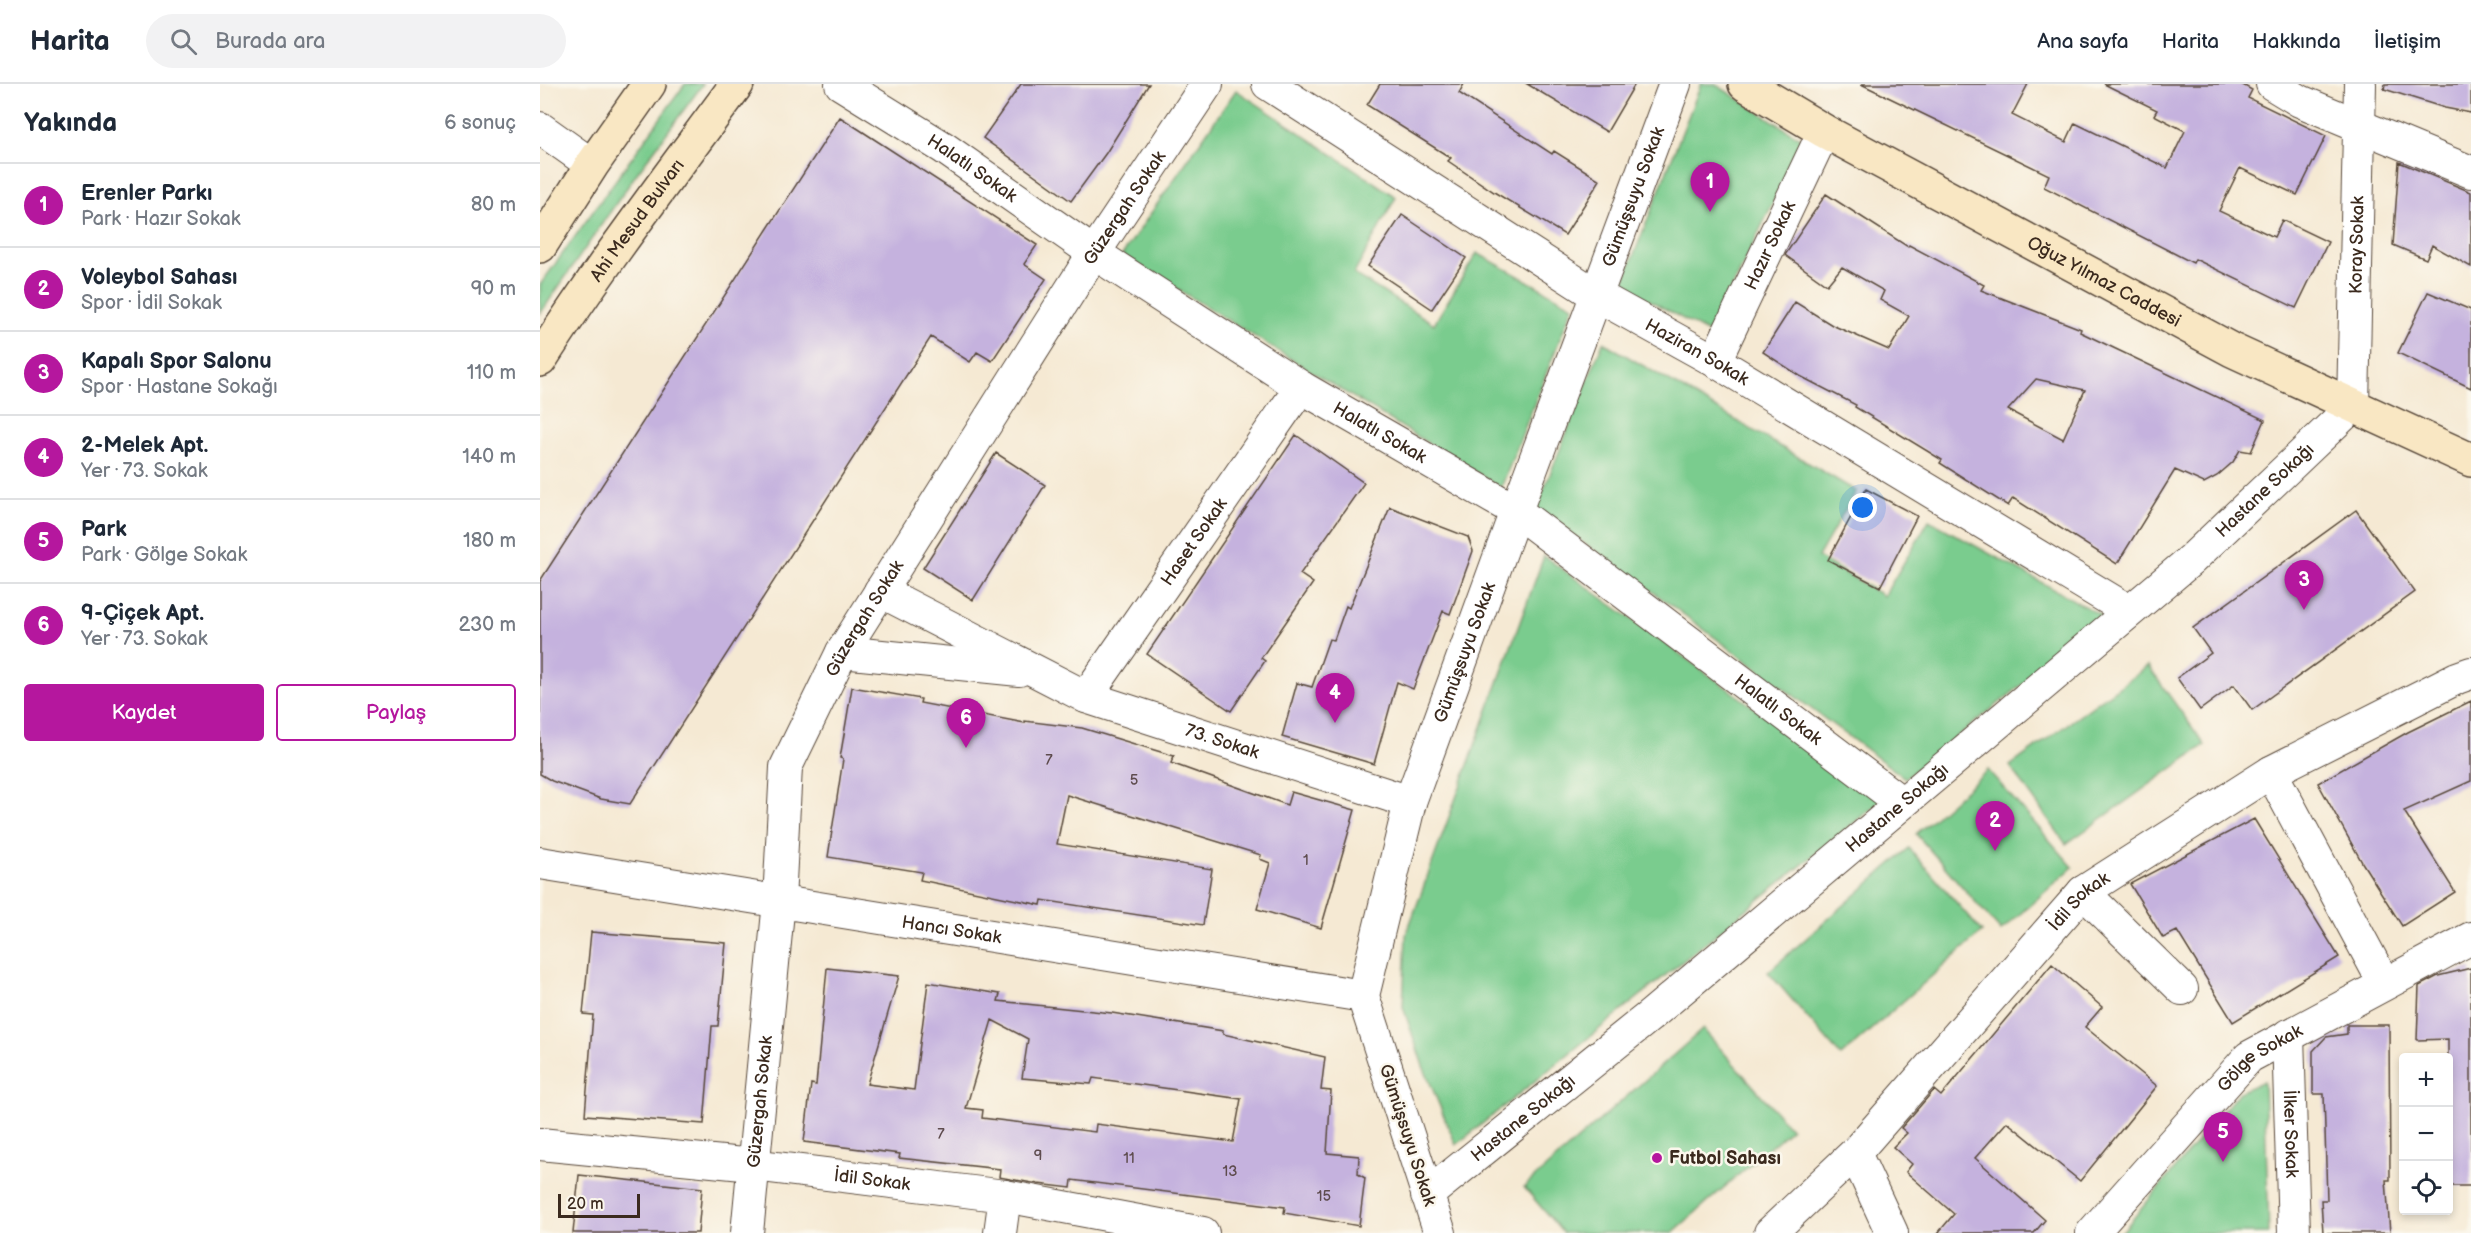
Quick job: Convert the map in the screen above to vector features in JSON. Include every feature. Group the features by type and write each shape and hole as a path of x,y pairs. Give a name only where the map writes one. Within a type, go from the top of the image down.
{"main road":[{"path":"540,246 592,165 649,84"},
{"name":"Ahi Mesud Bulvarı","path":"540,360 576,304 737,84"},
{"name":"Oğuz Yılmaz Caddesi","path":"1745,84 1824,131 2232,350 2471,460"}],"street":[{"name":"Halatlı Sokak","path":"841,84 944,148 1094,253 1301,387 1516,511 1902,803"},
{"name":"Güzergah Sokak","path":"747,1233 779,901 786,767 842,651 1094,253 1207,84"},
{"name":"Haziran Sokak","path":"1268,84 1596,295 1715,361 2129,611"},
{"name":"Gümüşsuyu Sokak","path":"1440,1233 1363,996 1410,802 1675,84"},
{"path":"2272,84 2300,101 2471,172"},
{"name":"Koray Sokak","path":"2353,406 2360,84"},
{"path":"540,128 592,165"},
{"name":"Hazır Sokak","path":"1715,361 1824,131"},
{"name":"Haset Sokak","path":"1086,697 1301,387"},
{"name":"Hastane Sokağı","path":"1427,1195 1652,1015 2191,560 2353,406"},
{"name":"73. Sokak","path":"880,591 1086,697 1410,802"},
{"name":"73. Sokak","path":"842,651 1038,672"},
{"name":"İdil Sokak","path":"1770,1233 1855,1153 2082,892 2271,772 2471,673"},
{"path":"2271,772 2384,983"},
{"name":"Hancı Sokak","path":"540,863 1363,996"},
{"path":"2082,892 2182,988"},
{"name":"Gölge Sokak","path":"2092,1233 2249,1057 2471,938"},
{"name":"İlker Sokak","path":"2288,1035 2294,1233"},
{"name":"İdil Sokak","path":"540,1144 753,1165 1005,1196 1203,1233"},
{"path":"1855,1153 1892,1233"},
{"path":"1000,1233 1005,1196"}],"green space":[{"path":"685,84 703,84 635,176 540,314 540,285"},
{"path":"1701,84 1715,84 1803,140 1710,334 1622,285"},
{"path":"1236,90 1396,197 1354,274 1434,324 1477,253 1573,306 1501,488 1122,255"},
{"path":"1603,342 1856,491 1818,557 1884,596 1929,520 2106,618 1905,778 1641,583 1536,509"},
{"path":"1544,556 1882,800 1456,1145 1423,1066 1403,1007 1406,935"},
{"path":"2148,666 2205,745 2066,844 2010,766"},
{"path":"1988,770 2073,867 2001,931 1916,834"},
{"path":"1909,848 1982,932 1841,1056 1768,972"},
{"name":"Futbol Sahası","path":"1703,1029 1791,1129 1672,1233 1563,1233 1524,1187"},
{"path":"2264,1081 2269,1233 2121,1233 2239,1092"}],"building":[{"path":"1021,84 1149,84 1106,153 1071,201 983,138"},
{"path":"1380,84 1464,84 1459,93 1552,154 1554,151 1600,180 1565,235 1494,192 1448,161 1451,158 1367,105"},
{"path":"1527,84 1635,84 1607,132"},
{"path":"1861,84 2028,84 2012,115 2066,142 2075,123 2167,168 2185,131 2154,115 2157,110 2104,84 2241,84 2252,90 2248,98 2326,136 2297,195 2240,168 2219,211 2274,237 2282,220 2328,242 2296,308 2195,259 2193,263 2044,187 2049,175"},
{"path":"2385,84 2471,84 2471,113 2445,108 2384,89"},
{"path":"840,117 1037,245 1024,264 1046,279 992,361 977,352 970,362 931,337 630,804 601,799 552,781 540,774 540,581"},
{"path":"2399,162 2471,192 2471,267 2432,245 2426,259 2393,245"},
{"path":"1826,194 1908,247 1909,245 1984,285 1981,290 2081,329 2080,332 2265,420 2251,452 2240,450 2233,462 2217,476 2204,483 2175,470 2117,564 2013,498 2008,506 1940,463 1942,460 1855,407 1856,405 1800,376 1763,352 1795,302 1832,325 1889,350 1909,316 1880,300 1884,291 1842,267 1827,285 1785,255","holes":["2036,379 2085,390 2063,439 2008,410"]},
{"path":"1402,215 1466,258 1432,309 1368,266"},
{"path":"2428,292 2471,310 2471,388 2398,353"},
{"path":"1296,435 1364,483 1300,574 1313,583 1261,658 1265,661 1231,711 1147,654"},
{"path":"996,453 1045,485 973,600 923,568"},
{"path":"1866,489 1917,516 1880,587 1828,560"},
{"path":"1390,507 1468,537 1473,551 1450,614 1443,611 1413,689 1397,682 1374,764 1282,737 1297,683 1312,687 1329,639 1334,640 1346,606 1349,608"},
{"path":"2356,510 2415,592 2252,710 2234,685 2200,710 2177,678 2211,653 2193,628"},
{"path":"852,687 921,699 920,703 1025,723 1025,721 1082,728 1174,756 1171,763 1287,805 1291,792 1355,810 1321,928 1257,909 1270,863 1260,859 1261,855 1067,795 1057,844 1212,869 1203,925 1042,900 1041,905 920,880 922,872 828,857 843,759 840,758"},
{"path":"2471,701 2471,781 2404,811 2455,892 2402,926 2363,864 2318,783 2408,732"},
{"path":"2254,819 2339,957 2233,1022 2177,931 2163,938 2130,884"},
{"path":"591,932 726,943 718,1026 712,1026 704,1124 585,1115 593,1015 583,1014"},
{"path":"2052,964 2102,1007 2085,1027 2157,1086 2080,1181 2007,1122 1975,1158 2045,1220 2034,1233 1938,1233 1954,1214 1906,1172 1912,1164 1893,1147 1907,1133 1901,1128 1934,1090 1941,1096"},
{"path":"827,968 899,976 867,1084 914,1090 928,982 1000,994 998,1001 1112,1013 1223,1031 1223,1034 1325,1057 1321,1090 1331,1091 1327,1153 1359,1156 1358,1174 1365,1178 1359,1226 1284,1213 1285,1207 1072,1180 1071,1188 1038,1184 999,1177 1000,1169 899,1158 900,1154 804,1142 811,1084 816,1085","holes":["992,1020 1028,1039 1022,1078 1091,1084 1093,1078 1241,1099 1233,1142 1096,1124 1095,1132 982,1118 983,1110 966,1108"]},
{"path":"2471,968 2471,1186 2453,1186 2453,1053 2448,1053 2448,1039 2417,1040 2419,986 2438,976"},
{"path":"2347,1025 2389,1025 2390,1180 2386,1180 2390,1233 2323,1233 2321,1200 2327,1200 2324,1094 2313,1094 2313,1051 2326,1037 2347,1034"},
{"path":"579,1175 702,1188 698,1233 573,1233"}],"place":[{"name":"Erenler Parkı","path":"1710,212"},
{"name":"Kapalı Spor Salonu","path":"2304,610"},
{"name":"2-Melek Apt.","path":"1335,723"},
{"name":"9-Çiçek Apt.","path":"966,748"},
{"name":"Voleybol Sahası","path":"1995,851"},
{"name":"Futbol Sahası","path":"1657,1158"},
{"name":"Park","path":"2223,1162"}]}
